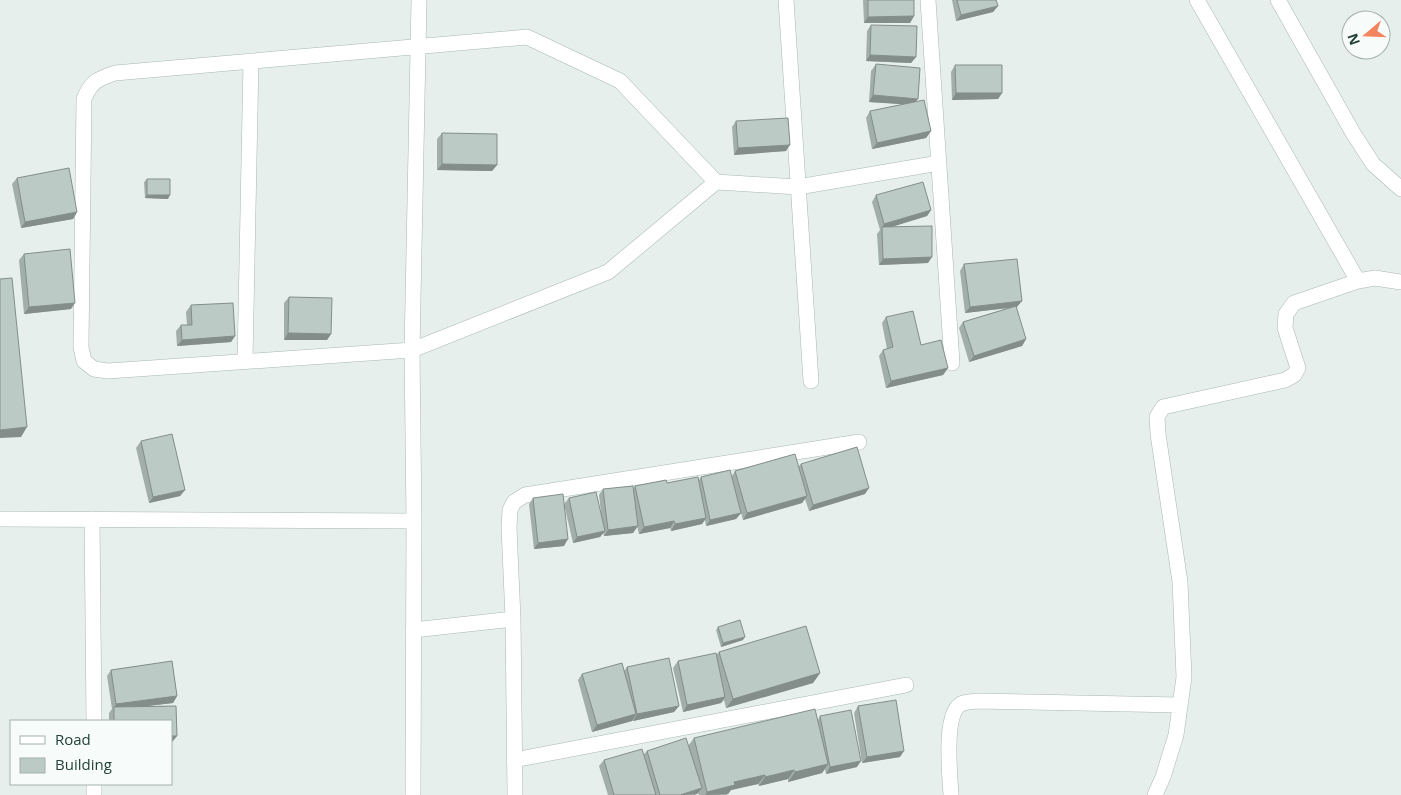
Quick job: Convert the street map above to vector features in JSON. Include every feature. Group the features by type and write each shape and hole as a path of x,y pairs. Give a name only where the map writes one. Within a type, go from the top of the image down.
{"street":[{"path":"413,795 414,521 412,350 419,0"},
{"path":"786,0 811,381"},
{"path":"928,0 952,363"},
{"path":"1197,0 1358,281"},
{"path":"1278,0 1353,133 1373,164 1401,189"},
{"path":"716,182 608,272 412,350 108,372 94,369 84,361 81,347 84,98 89,88 98,79 115,73 527,37 620,81 716,182 798,187 939,163"},
{"path":"245,362 251,61"},
{"path":"1155,795 1163,778 1176,735 1184,677 1180,582 1157,416 1163,407 1285,380 1294,375 1298,368 1286,328 1286,314 1294,303 1358,281 1375,278 1401,282"},
{"path":"515,795 513,619 509,527 510,510 514,502 525,495 859,442"},
{"path":"0,519 414,521"},
{"path":"92,519 94,720"},
{"path":"413,630 513,619"},
{"path":"514,760 906,685"},
{"path":"950,795 949,732 952,715 960,704 976,701 1180,705"}],"building":[{"path":"868,0 914,0 914,16 868,17"},
{"path":"957,0 996,0 998,6 961,15"},
{"path":"871,25 917,26 916,57 870,55"},
{"path":"876,64 920,68 918,99 873,95"},
{"path":"955,65 1002,65 1002,93 956,93"},
{"path":"924,100 931,131 877,143 870,111"},
{"path":"788,118 790,145 738,148 736,121"},
{"path":"442,133 497,134 497,165 442,164"},
{"path":"69,168 77,212 25,222 17,178"},
{"path":"147,179 170,179 170,195 147,195"},
{"path":"923,182 931,210 884,224 876,195"},
{"path":"932,226 932,257 883,259 882,227"},
{"path":"70,249 75,303 29,307 24,254"},
{"path":"1017,259 1022,301 970,307 964,264"},
{"path":"12,278 27,427 0,430 0,279"},
{"path":"289,297 332,298 331,334 288,333"},
{"path":"233,303 235,336 182,340 181,325 192,325 191,305"},
{"path":"1016,306 1026,339 974,356 963,322"},
{"path":"913,311 921,345 941,340 948,368 891,381 883,350 893,347 886,317"},
{"path":"172,434 185,490 153,497 141,441"},
{"path":"857,447 869,488 813,505 801,464"},
{"path":"795,454 807,496 747,513 735,471"},
{"path":"730,470 741,513 710,520 701,477"},
{"path":"698,477 706,518 675,524 674,521 644,527 635,486 666,480 667,483"},
{"path":"633,486 638,526 608,530 603,489"},
{"path":"596,492 605,531 577,537 569,498"},
{"path":"563,494 568,539 538,543 533,498"},
{"path":"740,620 745,637 723,643 718,627"},
{"path":"806,626 820,673 733,699 719,652"},
{"path":"716,653 725,697 687,705 678,661"},
{"path":"669,658 679,706 637,714 627,667"},
{"path":"172,661 177,696 116,704 111,670"},
{"path":"622,663 636,714 597,725 582,674"},
{"path":"896,700 904,751 867,757 858,706"},
{"path":"176,706 177,736 172,736 172,720 114,720 114,707"},
{"path":"815,709 828,764 795,772 794,770 734,782 735,785 707,792 694,738"},
{"path":"851,710 861,761 830,767 820,716"},
{"path":"686,738 702,788 680,795 660,795 647,751"},
{"path":"642,749 656,795 614,795 604,760"}]}
